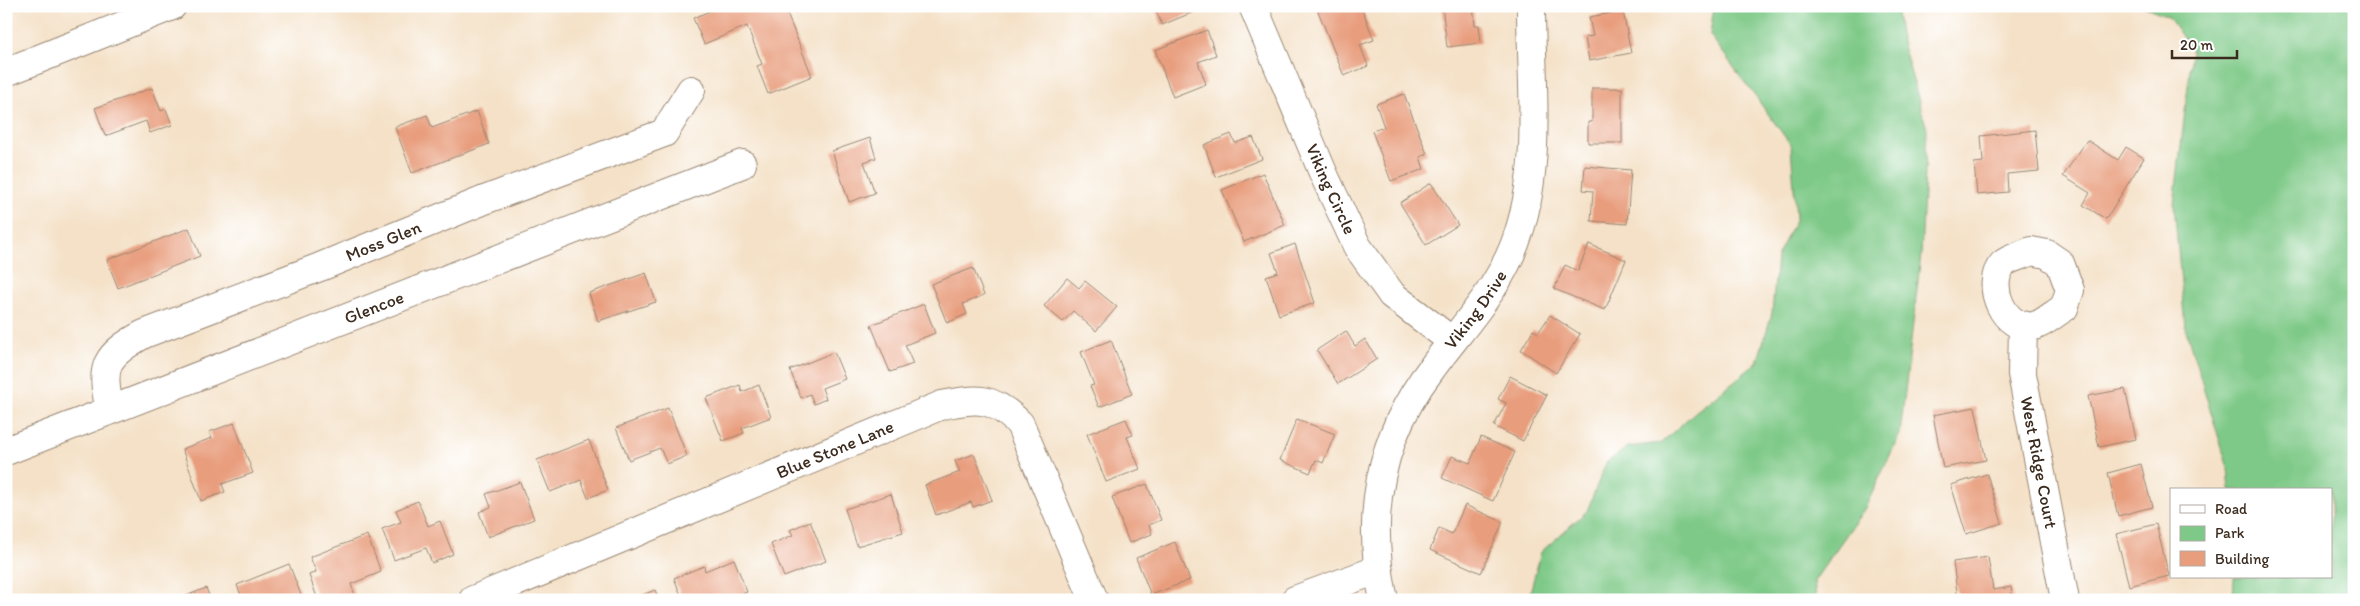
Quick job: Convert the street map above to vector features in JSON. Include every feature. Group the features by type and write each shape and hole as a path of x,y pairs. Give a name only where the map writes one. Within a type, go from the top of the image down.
{"street":[{"path":"6,72 172,6"},
{"name":"Viking Circle","path":"1253,6 1324,175 1357,246 1392,295 1452,341"},
{"name":"Viking Drive","path":"1384,600 1377,570 1374,515 1388,447 1409,403 1430,370 1480,308 1501,274 1519,232 1531,171 1533,132 1531,6"},
{"name":"Moss Glen","path":"110,409 104,385 108,360 122,346 137,338 487,199 664,133 691,90"},
{"name":"Glencoe","path":"6,450 742,164"},
{"name":"West Ridge Court","path":"2023,325 2022,374 2065,600"},
{"name":"Blue Stone Lane","path":"473,600 942,405 975,399 994,404 1010,414 1020,424 1094,600"},
{"path":"1295,600 1377,570"}],"green space":[{"path":"1714,6 1896,6 1900,35 1927,129 1921,255 1900,434 1865,508 1814,581 1816,600 1528,600 1541,552 1587,511 1606,463 1628,447 1661,443 1694,413 1757,363 1772,313 1777,257 1796,218 1791,145 1710,35"},
{"path":"2143,6 2354,6 2354,600 2233,600 2234,578 2332,578 2332,488 2230,488 2228,468 2185,327 2174,205 2192,51 2168,16"}],"building":[{"path":"722,6 784,6 812,76 768,94 757,66 762,64 747,26 704,44 693,18"},
{"path":"1154,6 1194,6 1196,11 1162,25"},
{"path":"1316,6 1361,6 1374,40 1360,45 1368,66 1344,76"},
{"path":"1442,6 1473,6 1475,25 1479,25 1481,43 1447,47"},
{"path":"1623,11 1631,53 1589,61 1585,37 1593,36 1589,17"},
{"path":"1207,30 1216,55 1198,62 1206,84 1173,97 1155,50"},
{"path":"152,88 161,111 166,109 172,125 150,133 146,121 105,136 95,108"},
{"path":"1592,88 1622,88 1622,143 1588,143 1588,122 1592,122"},
{"path":"1404,94 1427,154 1420,157 1424,169 1391,181 1372,131 1384,127 1376,104"},
{"path":"477,111 489,144 412,173 395,127 427,115 432,128"},
{"path":"2035,130 2039,171 2007,174 2008,192 1977,195 1974,163 1983,162 1981,136"},
{"path":"1231,134 1235,143 1253,137 1262,159 1216,177 1204,145"},
{"path":"870,138 876,158 864,162 875,193 849,202 832,151"},
{"path":"2087,140 2118,160 2126,147 2144,158 2106,219 2083,205 2090,193 2063,176"},
{"path":"1585,166 1631,170 1627,224 1591,221 1593,191 1583,190"},
{"path":"1263,173 1285,225 1244,242 1222,190"},
{"path":"1431,183 1458,225 1426,245 1400,203"},
{"path":"189,228 200,256 118,288 107,260"},
{"path":"1295,244 1315,303 1279,315 1266,276 1278,272 1271,253"},
{"path":"1589,244 1626,260 1605,310 1554,289 1565,265 1578,271"},
{"path":"973,268 984,295 963,304 967,314 947,323 931,284"},
{"path":"646,273 656,302 598,321 589,293"},
{"path":"1067,278 1079,288 1085,281 1117,307 1096,331 1073,311 1063,322 1044,306"},
{"path":"924,304 935,333 905,345 913,364 890,372 871,325"},
{"path":"1550,315 1580,334 1556,373 1521,350 1533,330 1538,333"},
{"path":"1346,331 1355,346 1365,339 1377,359 1338,384 1317,350"},
{"path":"1111,340 1132,394 1099,407 1090,386 1094,385 1081,352"},
{"path":"834,352 845,379 822,388 826,399 814,404 810,394 801,398 790,370"},
{"path":"1510,376 1547,395 1523,441 1494,426 1506,403 1498,399"},
{"path":"740,385 742,392 759,385 771,417 742,428 744,433 723,441 706,398"},
{"path":"2125,389 2136,439 2099,447 2088,396"},
{"path":"1975,407 1986,460 1943,468 1933,415"},
{"path":"668,408 687,456 667,464 660,448 629,460 616,428"},
{"path":"1126,419 1133,435 1127,437 1140,469 1106,482 1087,434"},
{"path":"1297,419 1335,434 1323,463 1316,460 1310,473 1280,460"},
{"path":"234,423 253,473 222,484 225,492 201,501 182,449 212,438 209,432"},
{"path":"1481,437 1515,452 1493,501 1442,478 1452,456 1470,463"},
{"path":"589,440 608,490 588,498 581,480 550,492 537,460"},
{"path":"974,454 992,500 973,507 971,502 936,515 925,485 960,472 955,461"},
{"path":"2141,464 2152,507 2118,516 2108,473"},
{"path":"1987,474 2002,523 1966,534 1951,485"},
{"path":"520,482 534,519 488,537 479,512 491,507 486,494"},
{"path":"1147,484 1161,520 1149,525 1152,534 1129,543 1112,497"},
{"path":"891,494 903,532 857,546 845,509"},
{"path":"418,501 428,526 440,521 453,554 432,563 426,548 394,560 382,529 401,522 396,510"},
{"path":"1465,505 1503,522 1481,573 1430,550 1439,528 1452,534"},
{"path":"810,521 826,561 784,577 771,544 793,535 790,530"},
{"path":"2156,524 2169,576 2129,586 2116,534"},
{"path":"367,535 381,572 351,584 355,595 342,600 318,600 309,575 316,572 310,557"},
{"path":"1175,542 1190,580 1151,595 1136,558"},
{"path":"1988,557 1993,590 2011,587 2013,600 1958,600 1953,562"},
{"path":"734,559 747,592 727,600 696,600 695,596 683,600 674,578 704,566 705,571"},
{"path":"289,564 301,595 290,600 243,600 237,585"},
{"path":"206,588 211,600 176,600"},
{"path":"655,590 659,600 629,600"}]}
